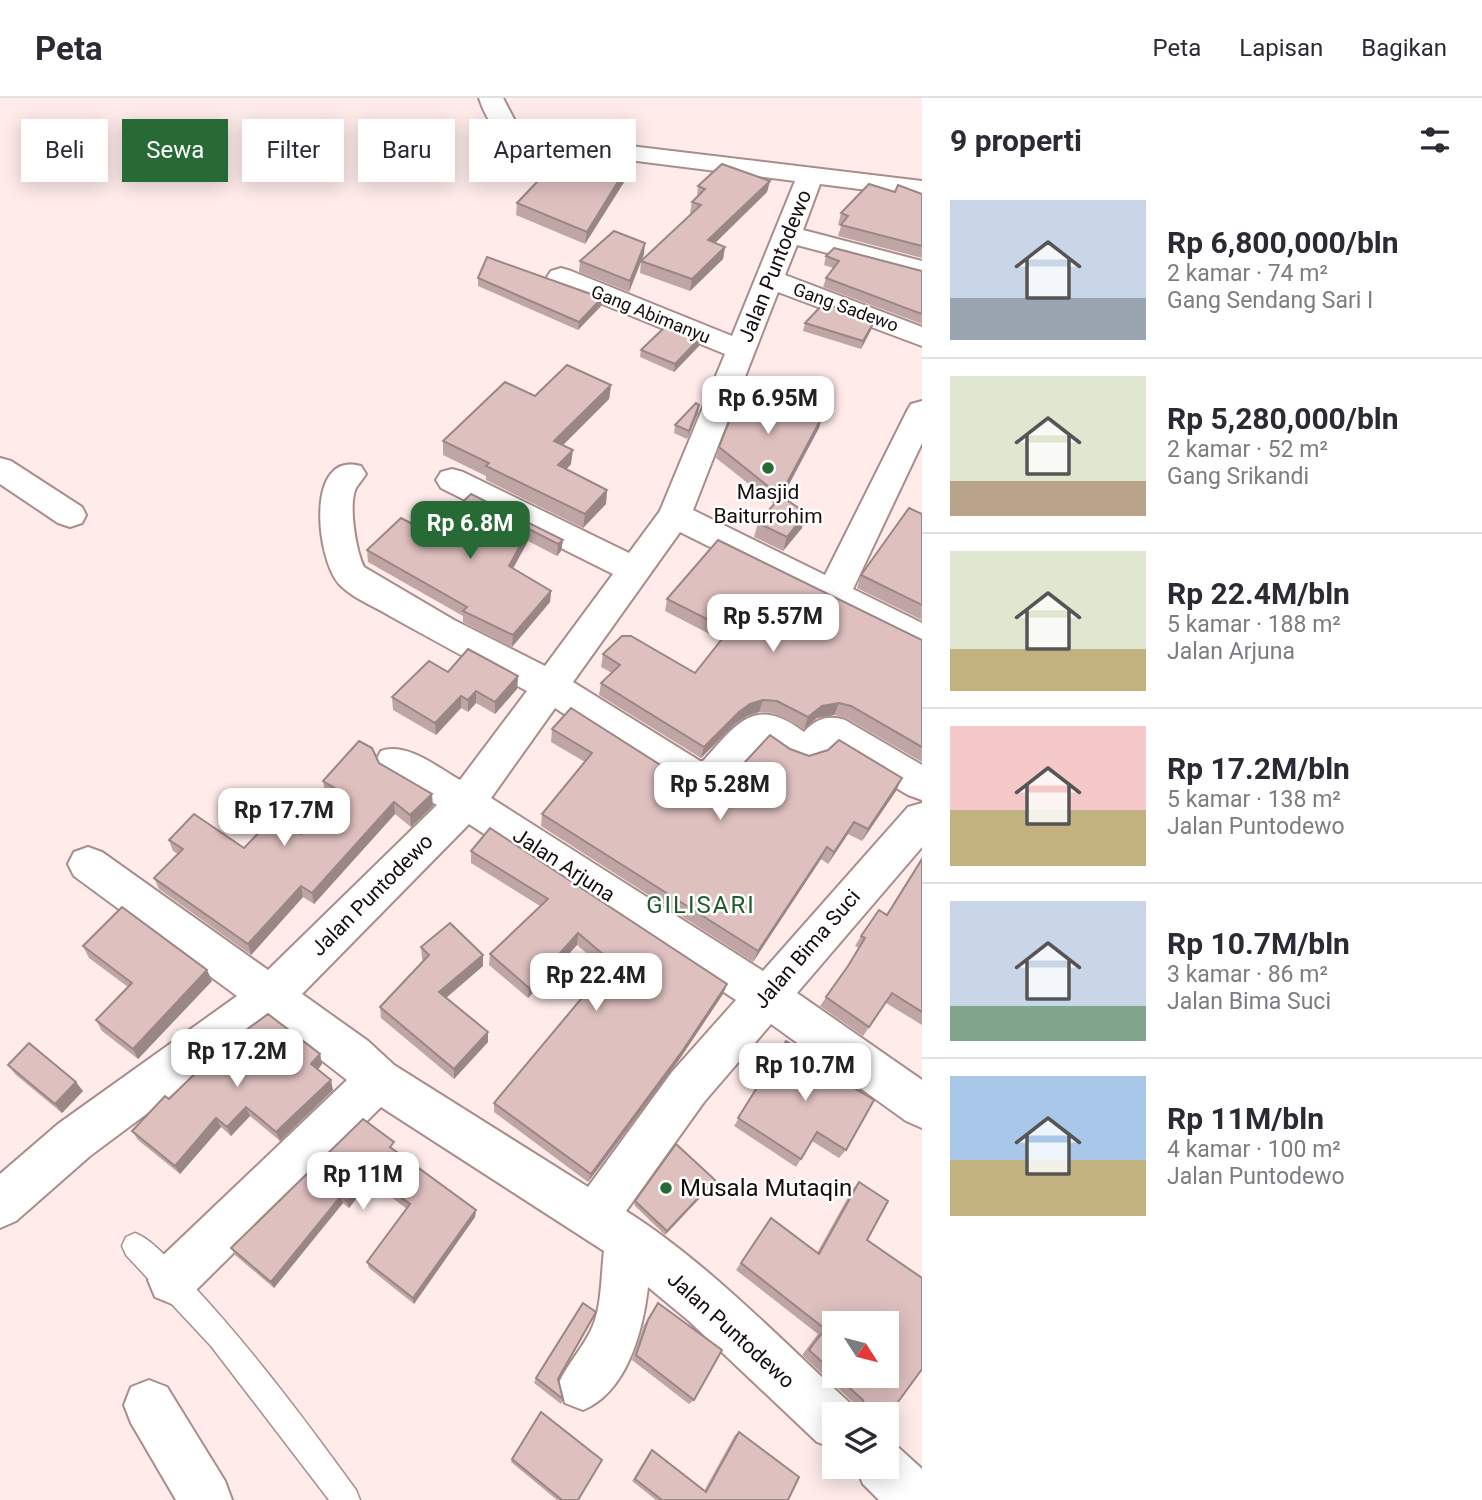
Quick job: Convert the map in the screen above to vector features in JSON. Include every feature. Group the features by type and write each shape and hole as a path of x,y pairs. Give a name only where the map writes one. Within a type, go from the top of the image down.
{"street":[{"path":"491,98 496,115 507,130 534,142 922,189"},
{"name":"Jalan Puntodewo","path":"811,175 675,515 466,802 270,997 353,1056 378,1080 611,1229 706,1304 822,1412"},
{"path":"787,234 922,270"},
{"name":"Gang Abimanyu","path":"561,277 741,350"},
{"name":"Gang Sadewo","path":"769,279 922,337"},
{"path":"833,595 922,411"},
{"path":"0,469 70,515"},
{"path":"350,474 339,488 337,515 341,555 351,575 442,629 550,686 694,776 714,775 756,729 762,727 771,729 805,751 810,750 825,733 832,731 922,784"},
{"path":"452,480 636,571"},
{"path":"675,515 922,639"},
{"name":"Jalan Arjuna","path":"394,762 466,802 765,996 922,1107"},
{"name":"Jalan Bima Suci","path":"611,1229 688,1087 922,819"},
{"path":"0,1205 74,1140 270,997 88,864"},
{"path":"172,1280 378,1080"},
{"path":"583,1385 610,1346 620,1319 611,1229"},
{"path":"149,1405 206,1500"},
{"path":"895,1479 917,1500"}],"lane":[{"path":"135,1246 172,1280 242,1362 346,1500"}],"building":[{"path":"722,164 770,181 708,240 725,247 692,279 641,261 701,205 692,202 705,189 698,186"},
{"path":"537,182 618,182 587,232 517,203"},
{"path":"869,184 895,192 898,185 922,194 922,246 841,225 848,216 841,213"},
{"path":"614,231 645,243 630,281 580,261"},
{"path":"834,248 922,271 922,314 826,278 839,261 826,256"},
{"path":"487,257 602,298 579,322 478,278"},
{"path":"824,303 874,322 863,341 805,323"},
{"path":"667,325 700,338 675,364 641,350"},
{"path":"567,365 611,385 554,441 573,450 558,465 607,490 585,514 486,466 489,463 443,441 505,382 535,396"},
{"path":"745,382 822,417 780,496 719,447"},
{"path":"696,403 699,405 689,431 675,425"},
{"path":"471,494 563,540 558,544 529,529 509,566 551,591 513,635 463,611 467,607 367,550 401,518 430,533"},
{"path":"781,496 806,513 787,537 758,523"},
{"path":"909,508 922,514 922,605 861,575"},
{"path":"718,540 922,640 922,747 851,706 839,703 822,706 808,717 777,701 763,700 750,704 739,712 704,747 601,683 620,665 603,654 622,636 631,636 695,673 729,630 667,599"},
{"path":"468,649 518,676 495,702 476,691 468,700 461,696 435,723 392,697 429,661 448,672"},
{"path":"571,708 673,773 703,783 733,775 770,735 790,749 809,756 828,750 839,740 902,778 868,829 854,822 834,852 827,847 758,951 542,814 592,753 552,729"},
{"path":"359,741 372,748 379,763 432,794 410,815 394,802 312,893 301,886 248,944 154,878 183,849 169,840 194,814 244,848 274,817 301,834 341,792 323,781"},
{"path":"490,828 727,984 683,1050 591,1174 494,1103 612,962 578,933 529,988 490,954 548,899 471,851"},
{"path":"922,859 922,1012 892,993 869,1027 826,997 848,966 865,938 861,936 879,910 887,915"},
{"path":"122,907 207,970 133,1049 96,1020 132,983 83,946"},
{"path":"450,923 483,955 439,992 488,1032 454,1069 380,1007 429,955 421,947"},
{"path":"268,1014 320,1054 311,1064 331,1080 276,1132 246,1107 227,1127 216,1118 175,1166 132,1131 165,1096 169,1099 209,1060 213,1064 242,1033"},
{"path":"786,1041 848,1079 846,1083 874,1100 846,1150 817,1132 801,1159 738,1118"},
{"path":"29,1043 76,1082 55,1104 8,1065"},
{"path":"363,1119 394,1142 390,1147 476,1210 413,1298 367,1262 410,1204 369,1174 347,1201 341,1196 271,1282 231,1248"},
{"name":"Musala Mutaqin","path":"676,1144 715,1180 667,1231 635,1201"},
{"path":"859,1182 888,1201 867,1240 922,1278 922,1369 898,1402 864,1402 850,1388 900,1388 900,1311 822,1311 822,1327 741,1263 771,1218 819,1254"},
{"path":"583,1303 596,1312 558,1379 563,1399 536,1378"},
{"path":"658,1303 722,1350 694,1400 636,1355 648,1320"},
{"path":"822,1333 822,1362 809,1350"},
{"path":"541,1412 602,1460 578,1500 562,1500 512,1459"},
{"path":"739,1432 799,1477 788,1500 662,1500 635,1479 652,1450 706,1492"}],"place":[{"name":"Masjid Baiturrohim","path":"768,468"},
{"name":"Musala Mutaqin","path":"666,1188"}],"district":[{"name":"GILISARI","path":"701,905"}]}
